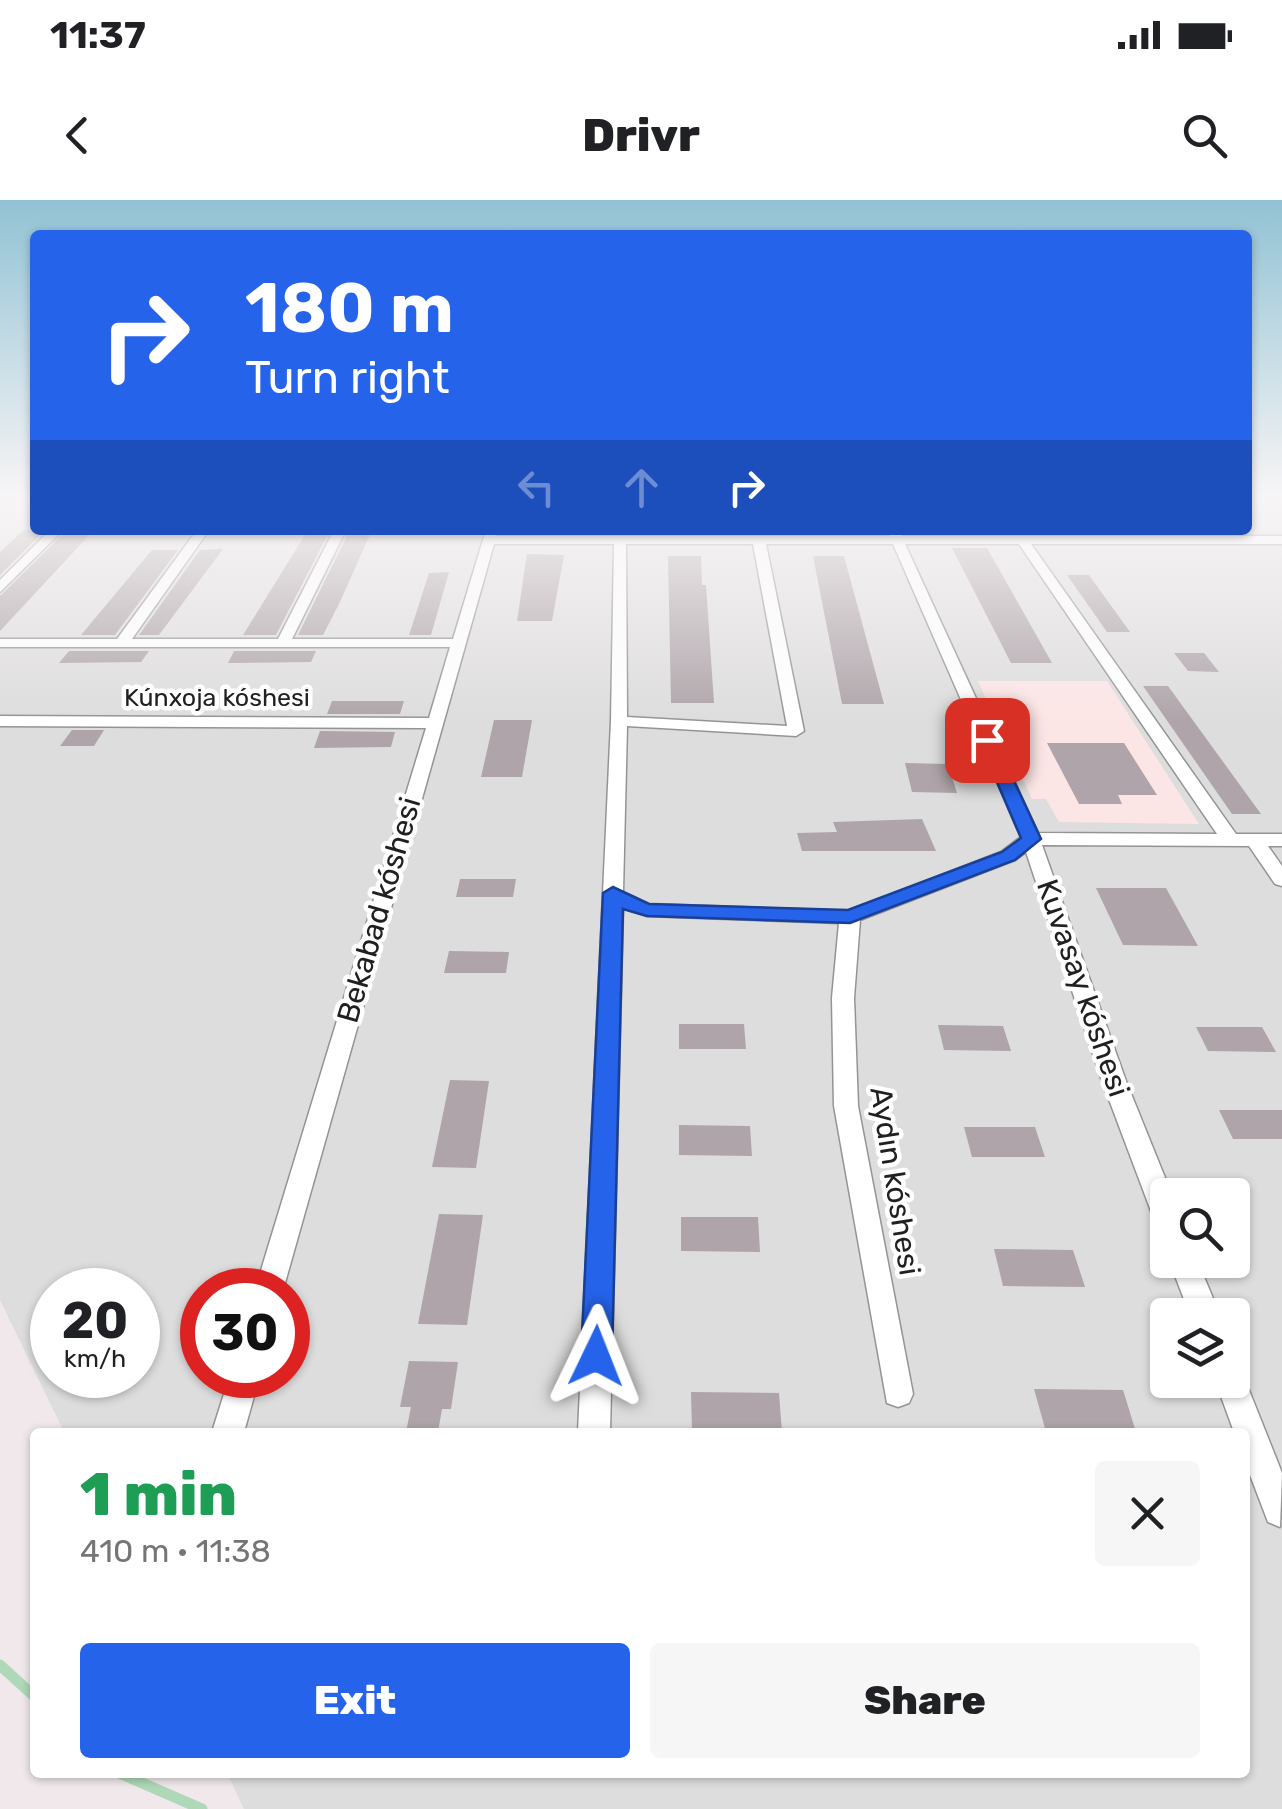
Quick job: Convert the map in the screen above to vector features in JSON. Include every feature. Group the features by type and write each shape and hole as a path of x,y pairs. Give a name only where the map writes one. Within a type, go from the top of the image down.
{"street":[{"path":"121,643 173,571"},
{"path":"283,643 319,571"},
{"name":"Bekabad kóshesi","path":"275,1268 480,571"},
{"path":"594,1428 619,721 620,571"},
{"path":"619,721 796,731 764,571"},
{"name":"Kuvasay kóshesi","path":"912,571 1032,839 1114,1081 1152,1178"},
{"path":"1044,571 1231,841"},
{"path":"0,643 457,644"},
{"name":"Kúnxoja kóshesi","path":"0,720 434,723"},
{"path":"613,893 622,901 647,910 850,917 1008,856 1032,839 1282,840"},
{"path":"1255,840 1282,880"},
{"name":"Aydın kóshesi","path":"850,917 843,998 846,1106 898,1394"},
{"path":"229,1428 238,1398"},
{"path":"1237,1398 1248,1428"},
{"path":"1250,1432 1280,1511"}],"shaded area":[{"path":"0,571 1282,571 1282,1809 244,1809 229,1778 1250,1778 1250,1428 62,1428 48,1398 160,1398 160,1268 30,1268 30,1362 0,1300"},
{"path":"978,681 1107,681 1199,824 1059,822 1046,799 1032,799"}],"building":[{"path":"25,571 56,571 0,631 0,596"},
{"path":"134,571 162,571 115,635 81,635"},
{"path":"185,571 207,571 159,635 139,635"},
{"path":"283,571 309,571 276,635 243,635"},
{"path":"330,571 354,571 323,635 298,635"},
{"path":"524,571 561,571 552,621 517,621"},
{"path":"668,571 702,571 702,585 706,585 714,703 671,703"},
{"path":"816,571 848,571 884,704 842,704"},
{"path":"964,571 1000,571 1052,663 1011,663"},
{"path":"449,572 431,635 409,635 429,573"},
{"path":"1067,575 1089,575 1130,632 1107,632"},
{"path":"69,651 149,651 141,662 59,663"},
{"path":"234,651 316,651 311,662 228,663"},
{"path":"1174,653 1204,653 1219,672 1188,671"},
{"path":"1143,686 1168,686 1261,814 1232,814"},
{"path":"332,701 404,701 400,714 327,714"},
{"path":"494,720 532,720 522,777 481,777"},
{"path":"72,730 104,730 94,746 60,746"},
{"path":"320,731 395,732 391,747 314,748"},
{"path":"1047,743 1124,743 1157,795 1118,795 1122,804 1079,804"},
{"path":"905,763 948,764 957,793 912,792"},
{"path":"922,819 936,851 802,851 797,833 837,832 833,822"},
{"path":"460,879 516,879 513,897 456,897"},
{"path":"1096,888 1166,888 1198,946 1123,945"},
{"path":"449,951 509,952 506,973 444,973"},
{"path":"679,1024 744,1024 746,1049 679,1049"},
{"path":"938,1025 1003,1026 1011,1051 944,1050"},
{"path":"1196,1027 1262,1027 1276,1052 1208,1051"},
{"path":"450,1080 489,1081 476,1168 432,1167"},
{"path":"1219,1110 1282,1110 1282,1139 1233,1139"},
{"path":"679,1125 750,1126 752,1156 679,1155"},
{"path":"964,1127 1035,1127 1045,1157 972,1157"},
{"path":"439,1214 483,1215 467,1325 418,1324"},
{"path":"681,1217 758,1217 760,1252 681,1251"},
{"path":"994,1249 1073,1250 1085,1287 1003,1286"},
{"path":"409,1361 458,1362 451,1409 442,1409 439,1428 407,1428 411,1407 400,1407"},
{"path":"1034,1389 1123,1390 1135,1428 1045,1428"},
{"path":"691,1392 779,1393 782,1428 692,1428"}],"waterway":[{"path":"0,1665 30,1692"},
{"path":"131,1778 202,1809"}],"route":[{"path":"596,1356 613,893 622,901 647,910 850,917 1008,856 1032,839 987,740"}]}
